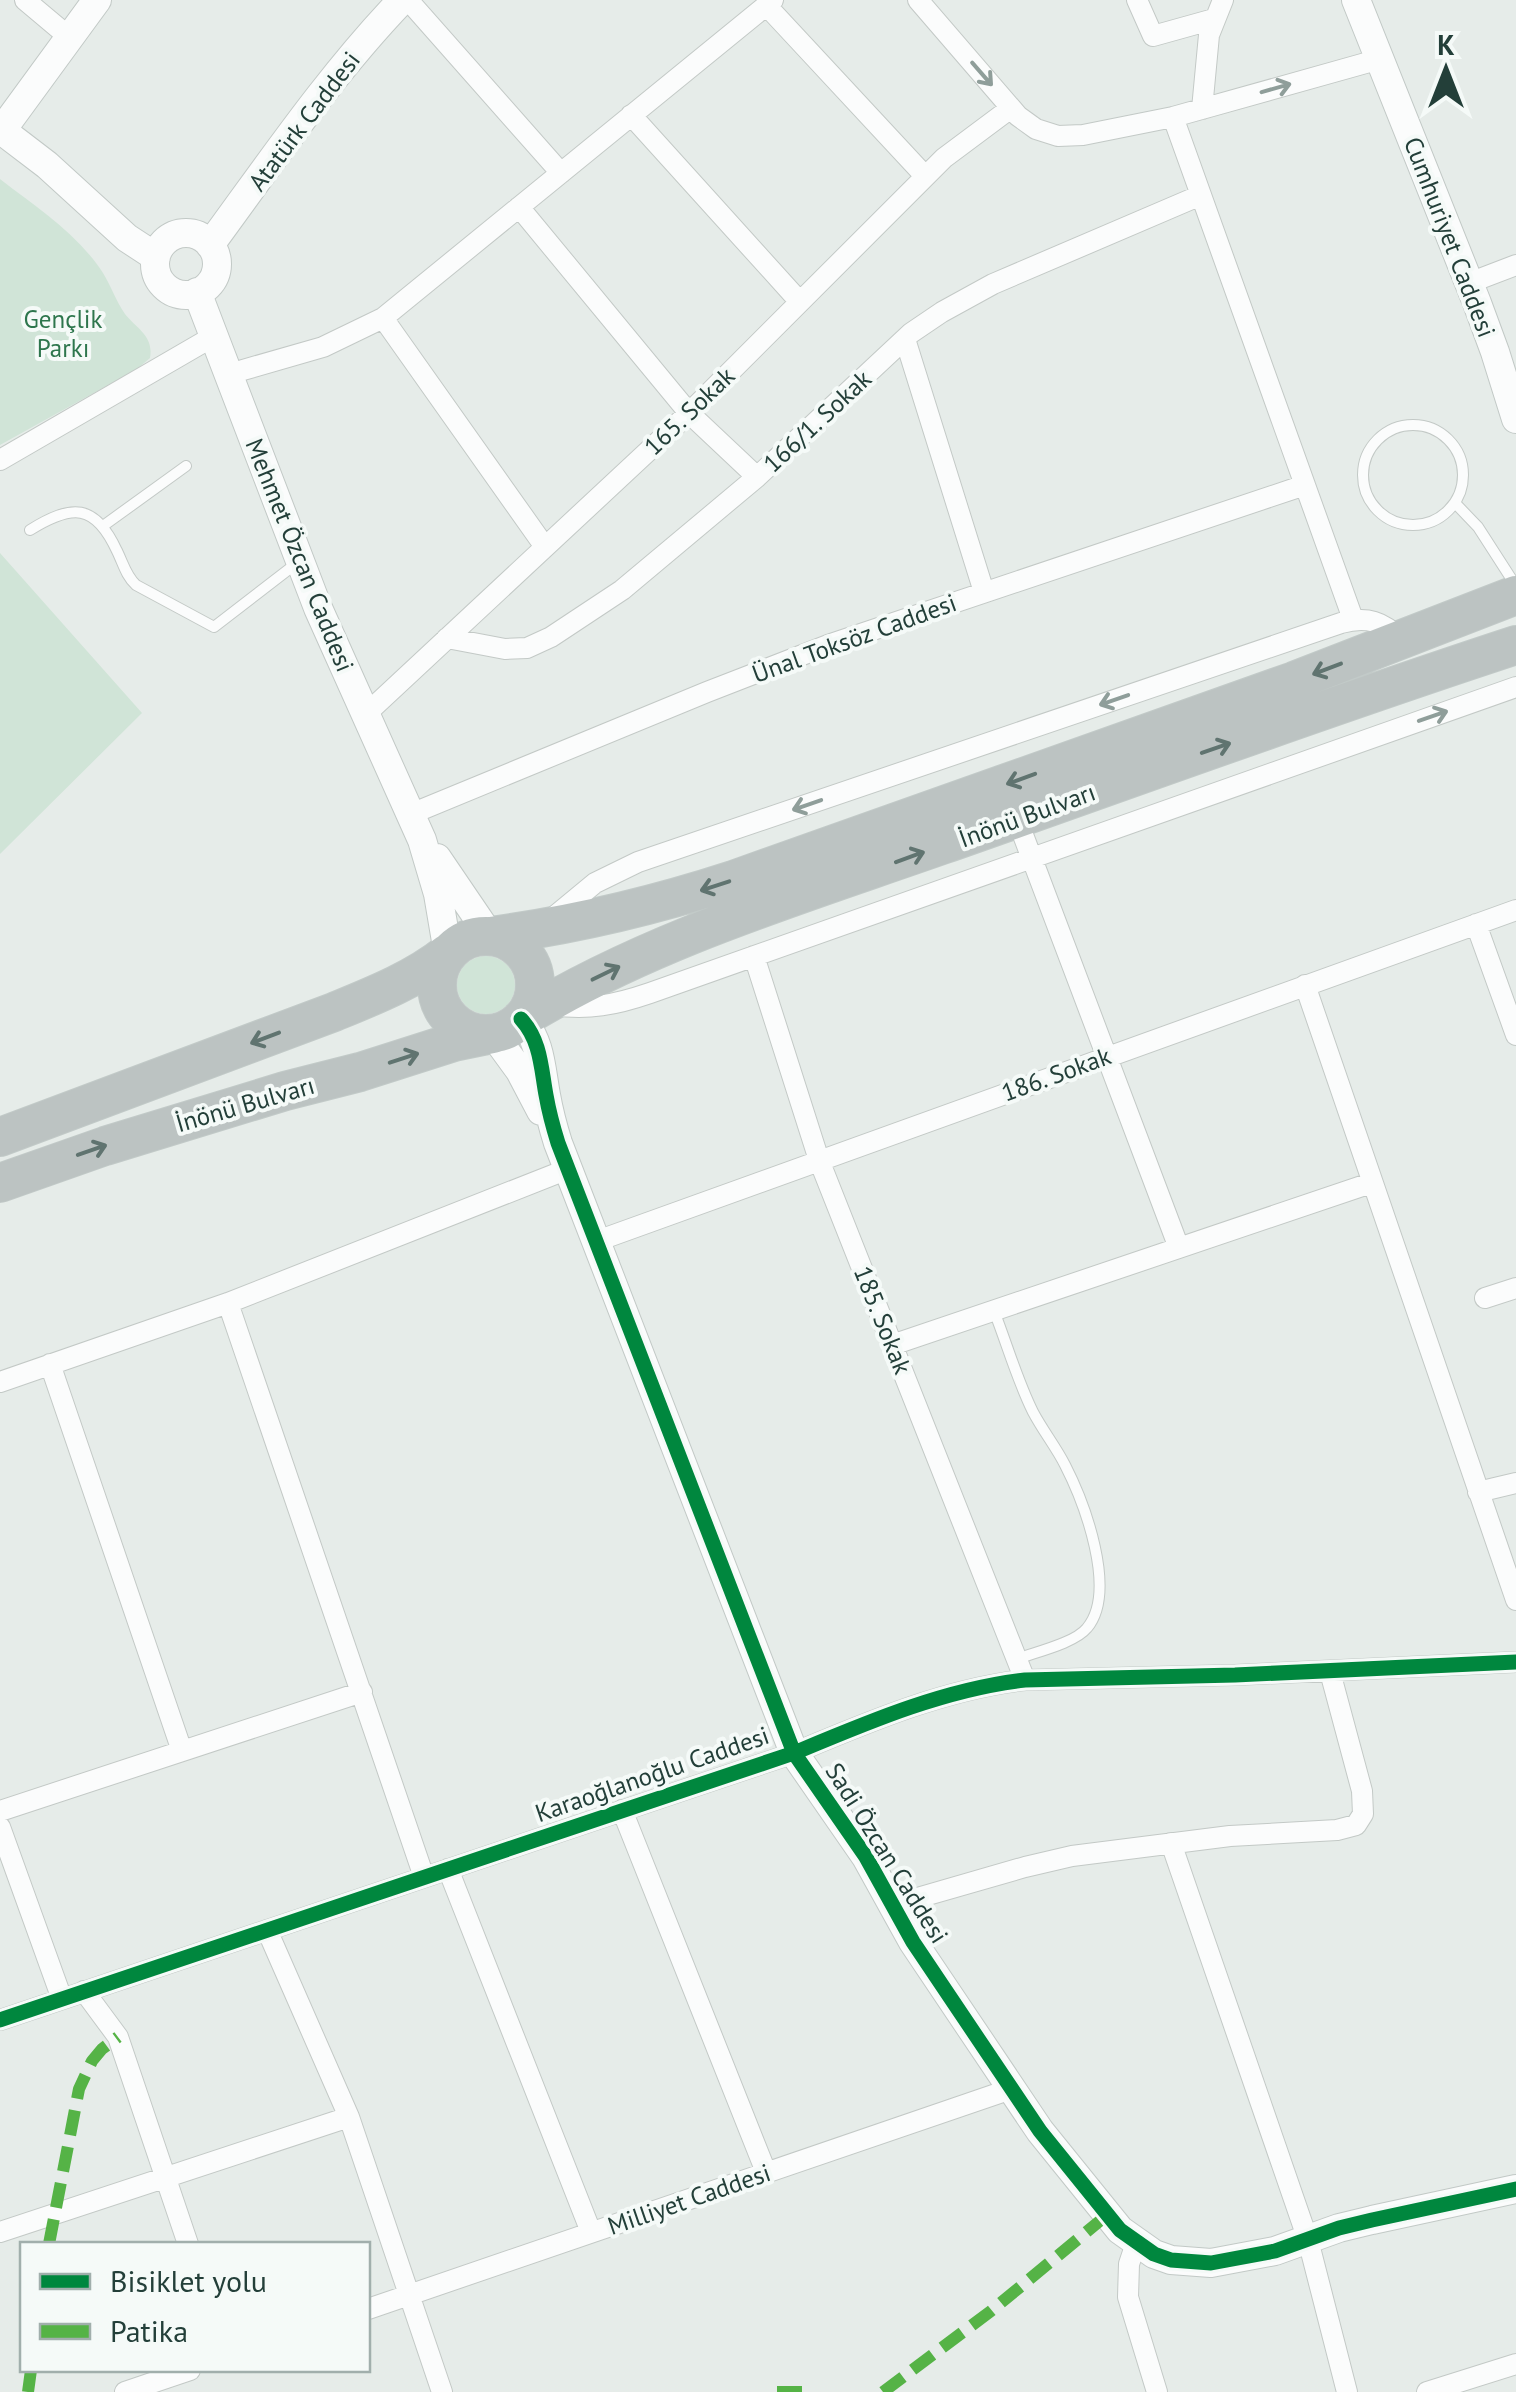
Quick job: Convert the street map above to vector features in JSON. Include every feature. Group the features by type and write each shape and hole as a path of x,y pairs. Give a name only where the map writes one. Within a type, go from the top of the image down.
{"highway":[{"name":"İnönü Bulvarı","path":"490,936 641,907 733,880 1276,688 1516,596"},
{"name":"İnönü Bulvarı","path":"0,1183 122,1140 360,1072 520,1019 620,966 720,925 1516,645"},
{"path":"490,936 519,948 529,960 534,991 530,1006 520,1019 478,1033 464,1029 442,1009 436,980 448,953 460,943 490,936"},
{"name":"İnönü Bulvarı","path":"0,1137 370,997 418,974 448,953"}],"street":[{"path":"25,0 70,38"},
{"path":"97,0 1,130 47,165 126,238 156,257"},
{"path":"405,0 561,172"},
{"name":"Atatürk Caddesi","path":"210,245 351,57 405,0"},
{"path":"918,0 1011,108 1036,129 1058,136 1173,117 1380,59"},
{"path":"1137,0 1153,36 1219,10"},
{"name":"Cumhuriyet Caddesi","path":"1356,0 1496,352 1516,419"},
{"path":"228,374 324,347 382,318 770,3 925,176"},
{"path":"1202,109 1206,52 1219,10"},
{"name":"165. Sokak","path":"366,714 689,413 944,158 1011,108"},
{"path":"631,116 800,302"},
{"path":"1173,117 1353,619"},
{"name":"166/1. Sokak","path":"447,638 505,649 527,648 551,637 622,590 757,477 926,322 993,284 1201,195"},
{"path":"519,207 689,413 757,477"},
{"path":"192,234 210,245 217,265 209,284 198,292 181,294 164,286 155,268 164,242 192,234"},
{"path":"1469,283 1516,265"},
{"name":"Mehmet Özcan Caddesi","path":"198,292 300,562 422,840 438,894 448,953"},
{"path":"382,318 545,547"},
{"path":"0,460 214,336"},
{"path":"906,339 984,592"},
{"name":"Ünal Toksöz Caddesi","path":"411,814 828,645 1306,485"},
{"path":"539,929 596,883 638,862 1353,619 1380,622 1402,640"},
{"name":"İnönü Bulvarı","path":"520,1019 606,1006 656,991 1516,687"},
{"name":"Mehmet Özcan Caddesi","path":"411,814 490,936"},
{"path":"1017,819 1178,1248"},
{"name":"186. Sokak","path":"597,1241 1516,910"},
{"path":"1476,924 1516,1035"},
{"name":"185. Sokak","path":"754,956 820,1160 1021,1670"},
{"path":"1304,985 1516,1600"},
{"name":"Sadi Özcan Caddesi","path":"520,1019 520,1072 563,1156 794,1753 866,1857 955,2007 1040,2132 1120,2230 1154,2254 1171,2260 1211,2263 1274,2251 1372,2220 1516,2190"},
{"path":"0,1382 228,1303 563,1156"},
{"path":"892,1345 1371,1183"},
{"path":"1485,1298 1516,1288"},
{"path":"228,1303 424,1877"},
{"path":"50,1364 182,1751"},
{"path":"1478,1492 1516,1483"},
{"name":"Karaoğlanoğlu Caddesi","path":"0,2020 794,1753 1021,1670 1330,1672 1516,1662"},
{"path":"893,1906 1072,1856 1230,1836 1349,1828 1360,1820 1364,1799 1330,1672"},
{"path":"0,1811 362,1692"},
{"path":"622,1810 766,2172"},
{"path":"0,1827 62,1999"},
{"path":"1171,1843 1308,2240 1347,2392"},
{"path":"448,1869 592,2232"},
{"path":"267,1930 350,2118 442,2392"},
{"path":"84,1991 118,2036 187,2242"},
{"name":"Milliyet Caddesi","path":"370,2308 1011,2088"},
{"path":"0,2232 350,2118"},
{"path":"1136,2244 1126,2281 1128,2297 1157,2392"},
{"path":"1427,2392 1516,2364"},
{"path":"124,2392 184,2372"}],"lane":[{"path":"1421,426 1437,431 1459,455 1462,488 1455,503 1429,523 1396,522 1382,514 1364,488 1367,455 1389,431 1421,426"},
{"path":"103,526 186,466"},
{"path":"1455,503 1478,527 1516,587"},
{"path":"30,530 62,514 82,512 97,518 109,534 129,579 214,627 300,562"},
{"path":"994,1310 1033,1412 1075,1485 1100,1583 1099,1600 1086,1630 1021,1670"}],"green space":[{"name":"Gençlik Parkı","path":"0,179 56,222 93,259 125,314 147,338 151,350 150,358 137,369 0,445"},
{"path":"0,553 142,713 0,854"},
{"path":"486,956 507,964 515,985 507,1006 486,1014 465,1006 457,985 465,964"}],"marked path":[{"path":"49,2242 79,2089 92,2061 118,2037"},
{"path":"883,2392 991,2311 1107,2215"},
{"path":"28,2392 31,2372"},
{"path":"777,2392 805,2392"}],"cycle path":[{"path":"521,1019 536,1046 558,1143 794,1753 866,1857 913,1942 1040,2131 1120,2230 1154,2254 1171,2260 1211,2263 1275,2251 1339,2228 1516,2189"},
{"path":"0,2020 794,1753 936,1699 995,1684 1516,1662"}]}
